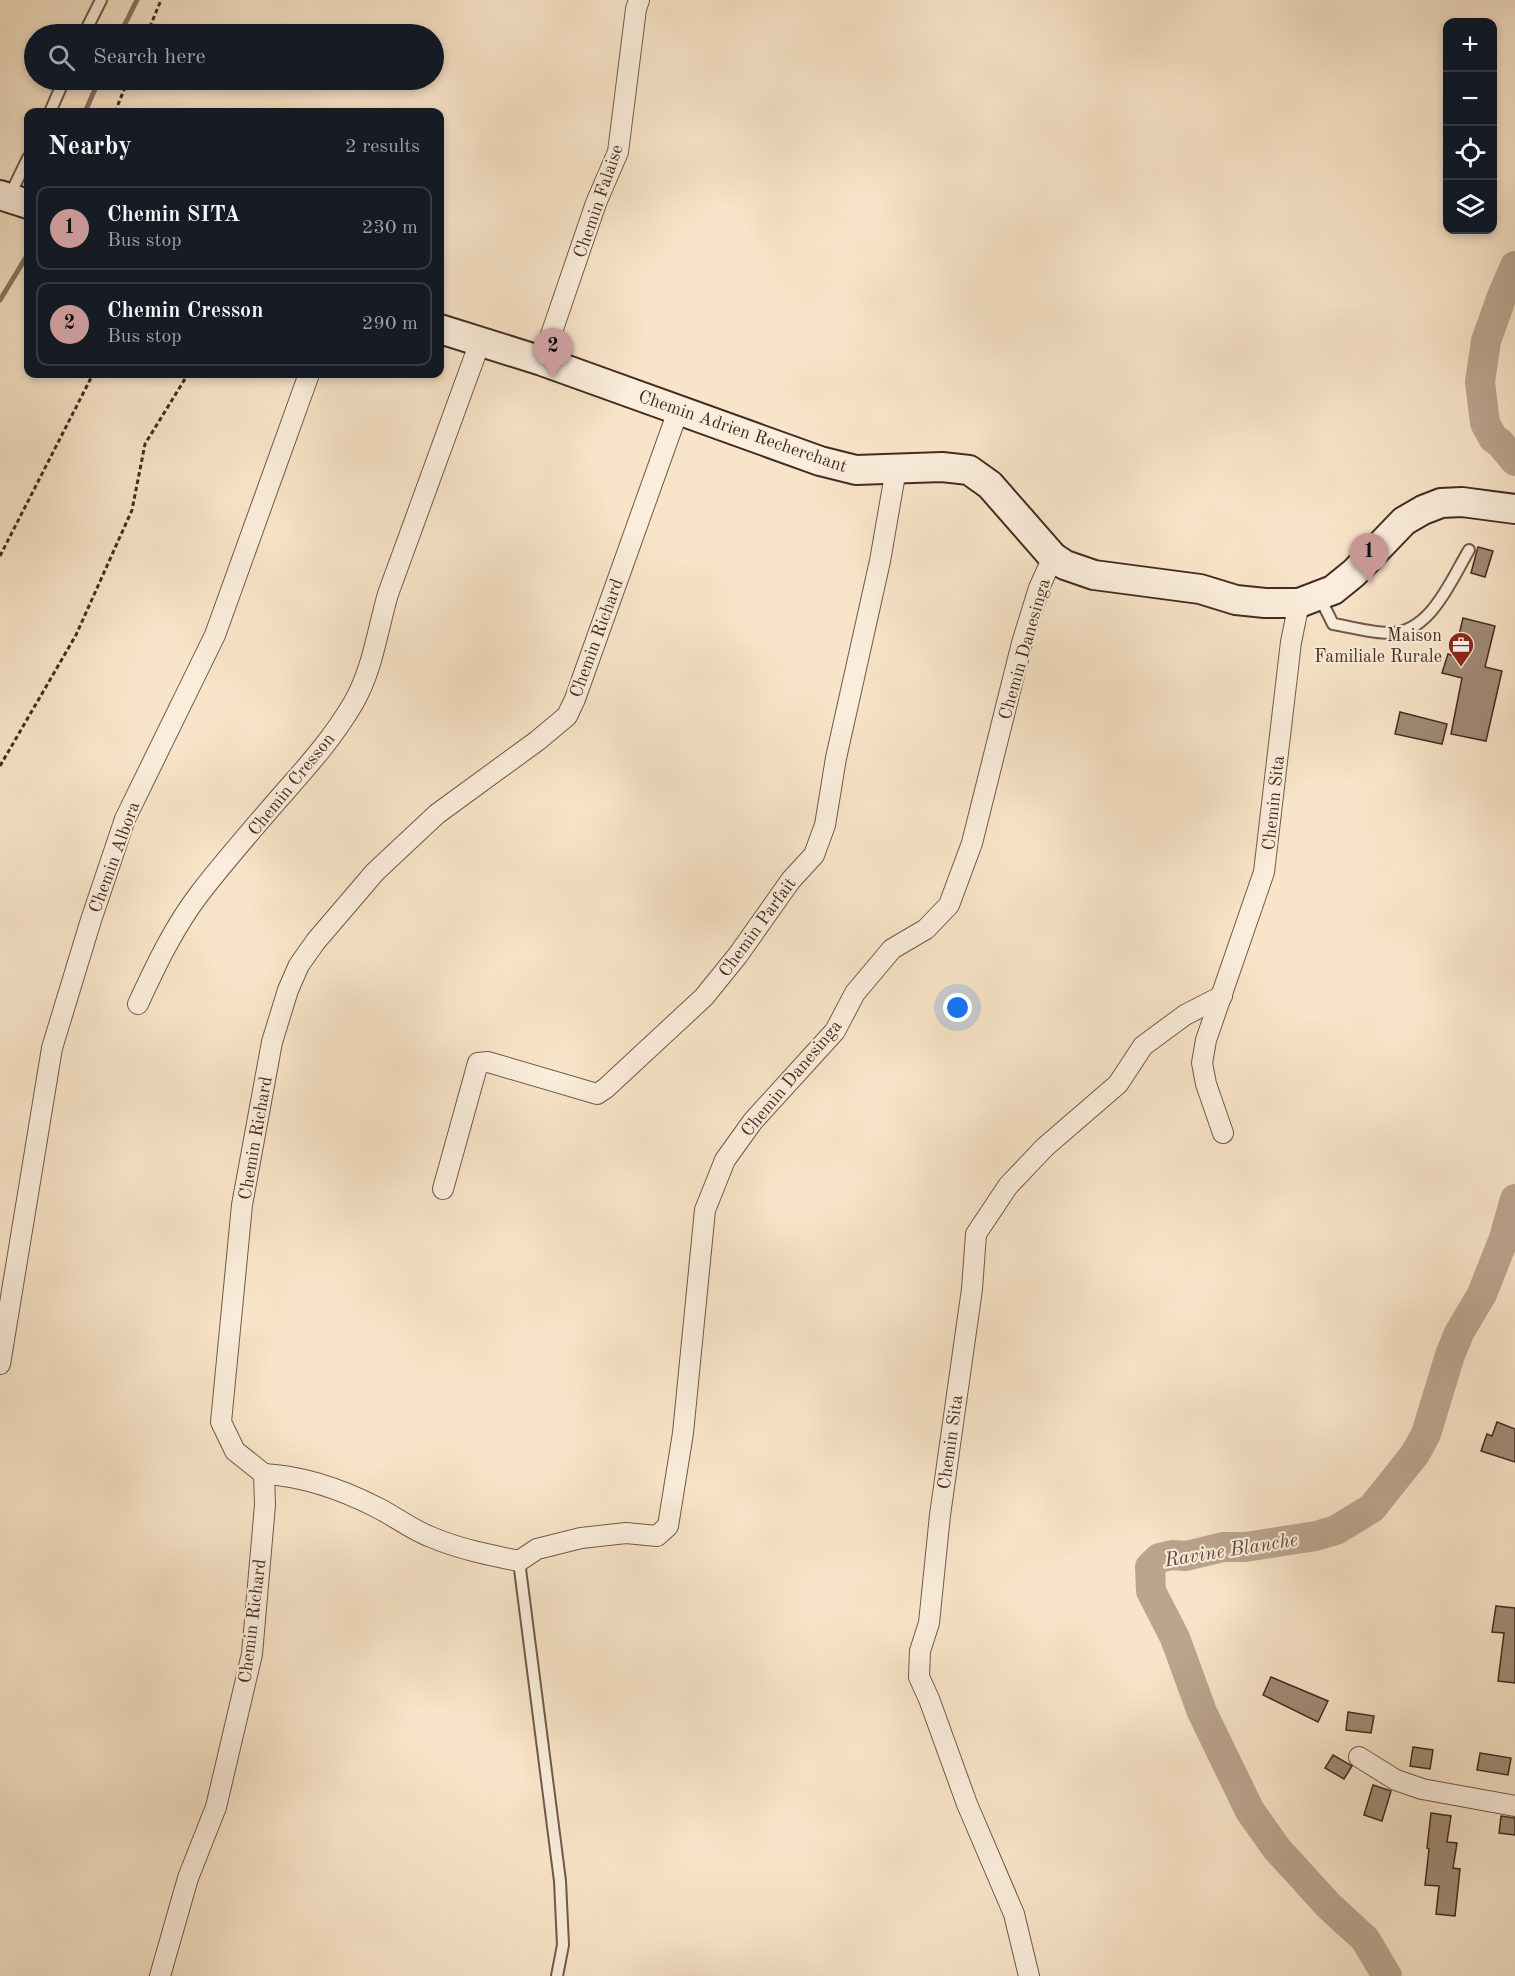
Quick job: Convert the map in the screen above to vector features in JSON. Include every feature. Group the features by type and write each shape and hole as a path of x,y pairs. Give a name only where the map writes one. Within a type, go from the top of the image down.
{"main road":[{"name":"Chemin Adrien Recherchant","path":"444,330 542,361 820,461 856,470 942,467 969,470 990,484 1053,557 1065,565 1094,575 1200,589 1236,600 1265,603 1309,599 1333,590 1354,573 1404,521 1414,514 1441,503 1482,503 1515,509"}],"street":[{"name":"Chemin Falaise","path":"542,361 596,202 618,152 639,0"},
{"name":"Chemin Cresson","path":"138,1004 174,931 200,894 276,802 324,749 354,702 371,666 388,594 480,342"},
{"name":"Chemin Albora","path":"0,1364 52,1048 91,920 125,819 215,635 308,378"},
{"name":"Chemin Richard","path":"160,1976 188,1878 216,1807 252,1654 265,1505 264,1474 236,1451 221,1422 242,1205 272,1042 288,990 299,965 316,940 375,872 437,814 537,741 567,716 678,411"},
{"name":"Chemin Parfait","path":"443,1189 478,1063 488,1062 597,1094 704,997 738,955 791,880 814,855 825,825 836,758 880,561 896,469"},
{"name":"Chemin Danesinga","path":"519,1561 537,1549 581,1538 626,1533 657,1536 668,1526 683,1433 705,1210 725,1160 753,1121 835,1031 855,993 892,949 926,929 949,905 972,843 1025,632 1039,588 1053,557"},
{"name":"Chemin Sita","path":"1223,1133 1206,1084 1202,1063 1206,1040 1264,872 1291,642 1309,599"},
{"name":"Chemin Sita","path":"1029,1976 1014,1914 967,1804 919,1677 920,1651 929,1623 940,1515 972,1289 976,1234 1008,1186 1045,1147 1118,1084 1143,1046 1185,1015 1222,996"},
{"path":"264,1474 288,1475 343,1492 379,1508 429,1537 473,1552 519,1561"},
{"path":"1359,1757 1396,1780 1422,1789 1515,1806"}],"lane":[{"path":"89,24 100,0"},
{"path":"52,108 60,90"},
{"path":"15,200 24,171"},
{"path":"1309,599 1333,624 1390,633 1415,626 1436,607 1468,550"},
{"path":"519,1561 560,1881 562,1945 557,1976"}],"path":[{"path":"151,24 161,0"},
{"path":"117,108 124,90"},
{"path":"0,556 91,378"},
{"path":"0,766 76,635 132,510 145,444 186,378"}],"building":[{"path":"1478,547 1493,551 1485,577 1471,573"},
{"path":"1463,618 1495,626 1485,667 1502,671 1486,741 1451,734 1462,678 1442,673 1448,654 1454,656"},
{"path":"1400,712 1447,724 1442,744 1395,734"},
{"path":"1497,1422 1515,1429 1515,1462 1481,1451 1487,1434 1492,1436"},
{"path":"1496,1606 1515,1608 1515,1683 1498,1681 1504,1633 1492,1632"},
{"path":"1271,1677 1328,1701 1318,1722 1263,1695"},
{"path":"1348,1712 1374,1716 1371,1733 1346,1730"},
{"path":"1413,1747 1433,1750 1430,1769 1410,1766"},
{"path":"1480,1753 1511,1758 1508,1775 1477,1770"},
{"path":"1333,1755 1352,1766 1344,1779 1325,1768"},
{"path":"1373,1785 1391,1791 1382,1821 1364,1815"},
{"path":"1431,1813 1451,1816 1447,1842 1457,1843 1453,1868 1460,1869 1455,1916 1436,1914 1439,1886 1425,1885"},
{"path":"1501,1816 1515,1818 1515,1835 1499,1833"}],"waterway":[{"path":"125,24 137,0"},
{"path":"87,108 95,90"},
{"path":"0,300 24,261"},
{"name":"Ravine Blanche","path":"1515,266 1486,341 1480,382 1485,423 1493,438 1515,461"},
{"name":"Ravine Blanche","path":"1387,1976 1365,1939 1329,1906 1277,1849 1250,1811 1202,1712 1175,1638 1151,1591 1150,1567 1159,1558 1172,1555 1186,1556 1223,1547 1245,1547 1316,1536 1336,1530 1372,1508 1415,1454 1426,1434 1450,1355 1459,1333 1482,1294 1504,1238 1515,1199"}],"place":[{"name":"Chemin Cresson","path":"553,378"},
{"name":"Chemin SITA","path":"1369,583"},
{"name":"Maison Familiale Rurale","path":"1461,668"}]}
